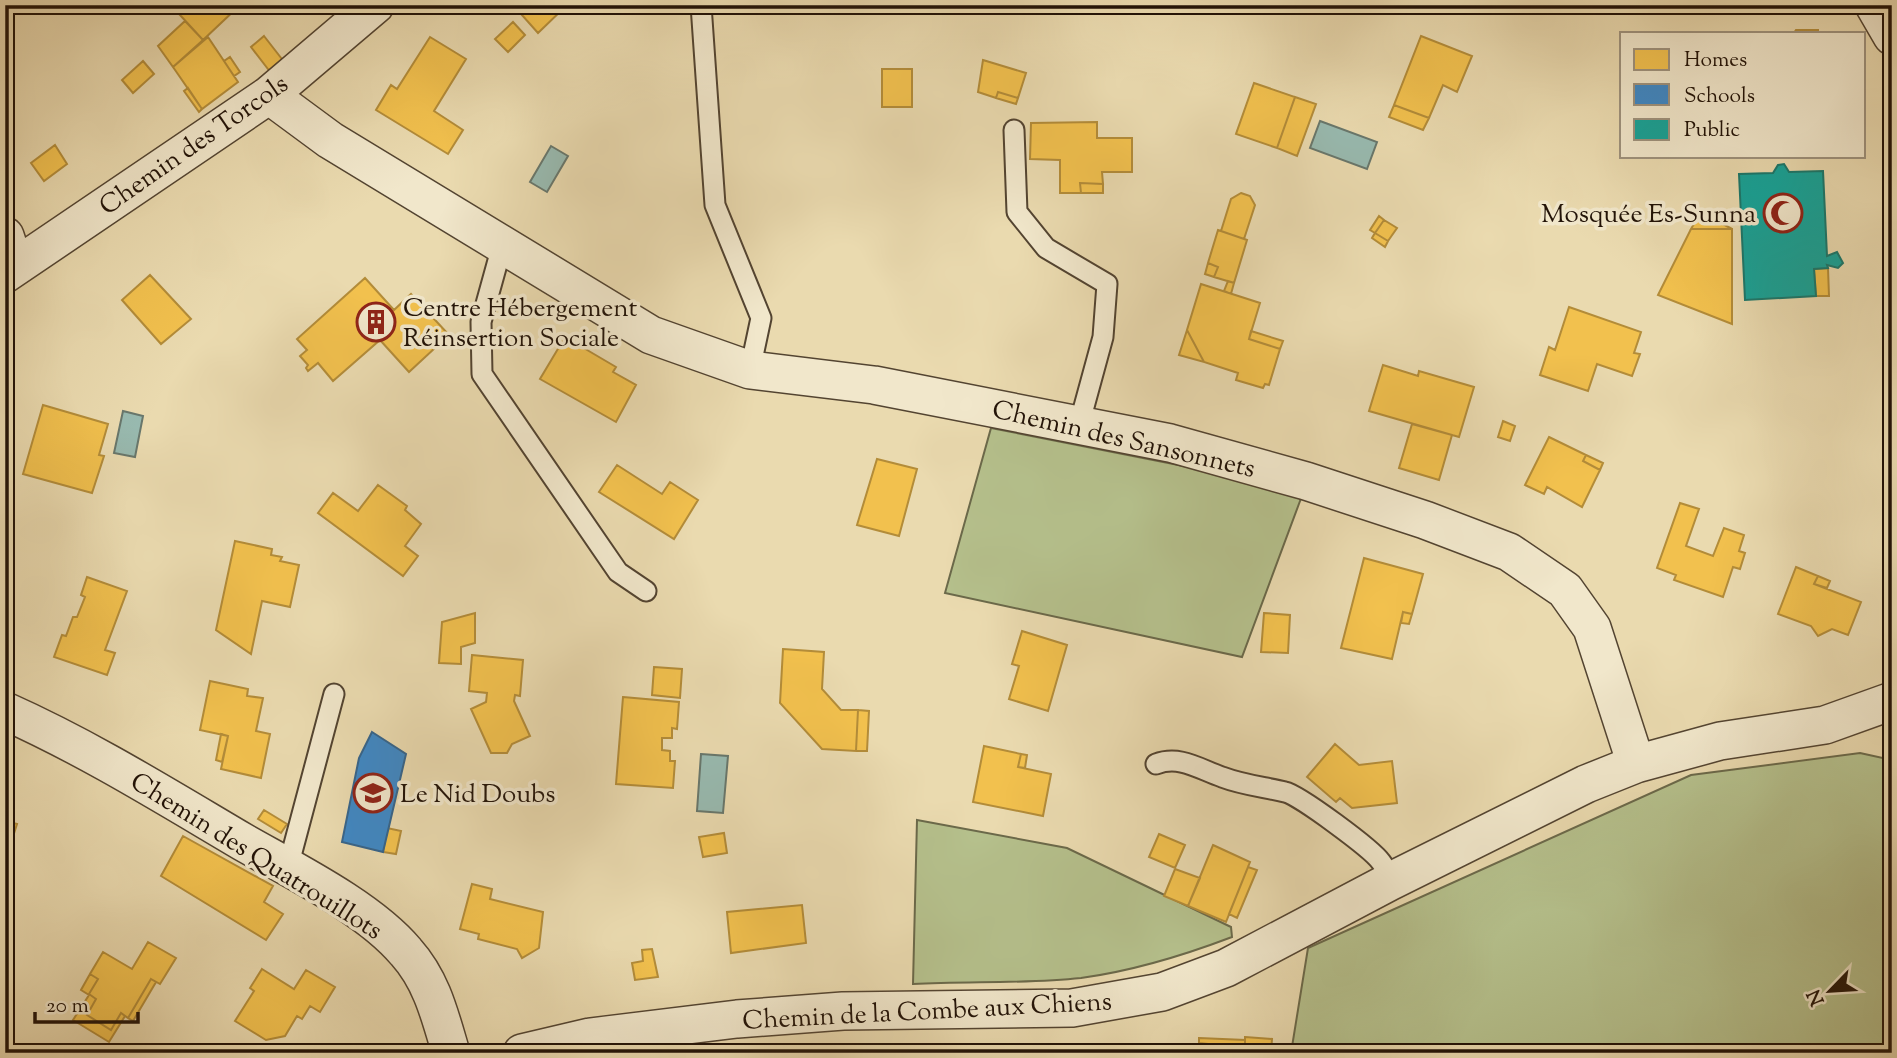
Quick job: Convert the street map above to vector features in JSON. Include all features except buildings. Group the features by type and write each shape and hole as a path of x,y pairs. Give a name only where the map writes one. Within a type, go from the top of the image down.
{"street":[{"name":"Chemin des Torcols","path":"8,259 269,95 375,5"},
{"path":"1874,5 1892,36"},
{"name":"Chemin des Sansonnets","path":"269,95 330,140 651,335 750,370 874,384 1170,443 1306,481 1425,520 1509,552 1565,590 1592,628 1636,764"},
{"name":"Chemin de la Combe aux Chiens","path":"522,1053 590,1037 737,1019 842,1011 1072,1008 1162,992 1226,968 1391,881 1586,784 1636,764 1720,741 1825,725 1892,701"},
{"name":"Chemin des Quatrouillots","path":"5,711 64,737 288,867 378,925 406,951 427,980 451,1053"}],"lane":[{"path":"701,5 715,205 761,318 750,370"},
{"path":"1014,130 1017,212 1046,248 1107,284 1103,337 1079,425"},
{"path":"502,246 481,323 482,374 618,572 646,591"},
{"path":"288,867 334,694"},
{"path":"1156,764 1168,759 1181,761 1262,790 1286,792 1302,799 1380,860 1391,881"}],"green space":[{"path":"991,428 1295,488 1303,493 1242,657 945,593"},
{"path":"1860,753 1892,760 1892,1053 1291,1053 1308,948 1691,775"},
{"path":"917,820 1067,848 1231,927 1232,937 1157,962 1081,978 913,984"}],"water":[{"path":"1320,121 1377,142 1367,169 1310,148"},
{"path":"551,146 568,156 547,192 530,182"},
{"path":"123,411 143,416 135,457 114,453"},
{"path":"701,754 728,756 723,813 697,811"}],"place":[{"name":"Mosquée Es-Sunna","path":"1783,213"},
{"name":"Centre Hébergement Réinsertion Sociale","path":"376,322"},
{"name":"Le Nid Doubs","path":"373,793"}]}
